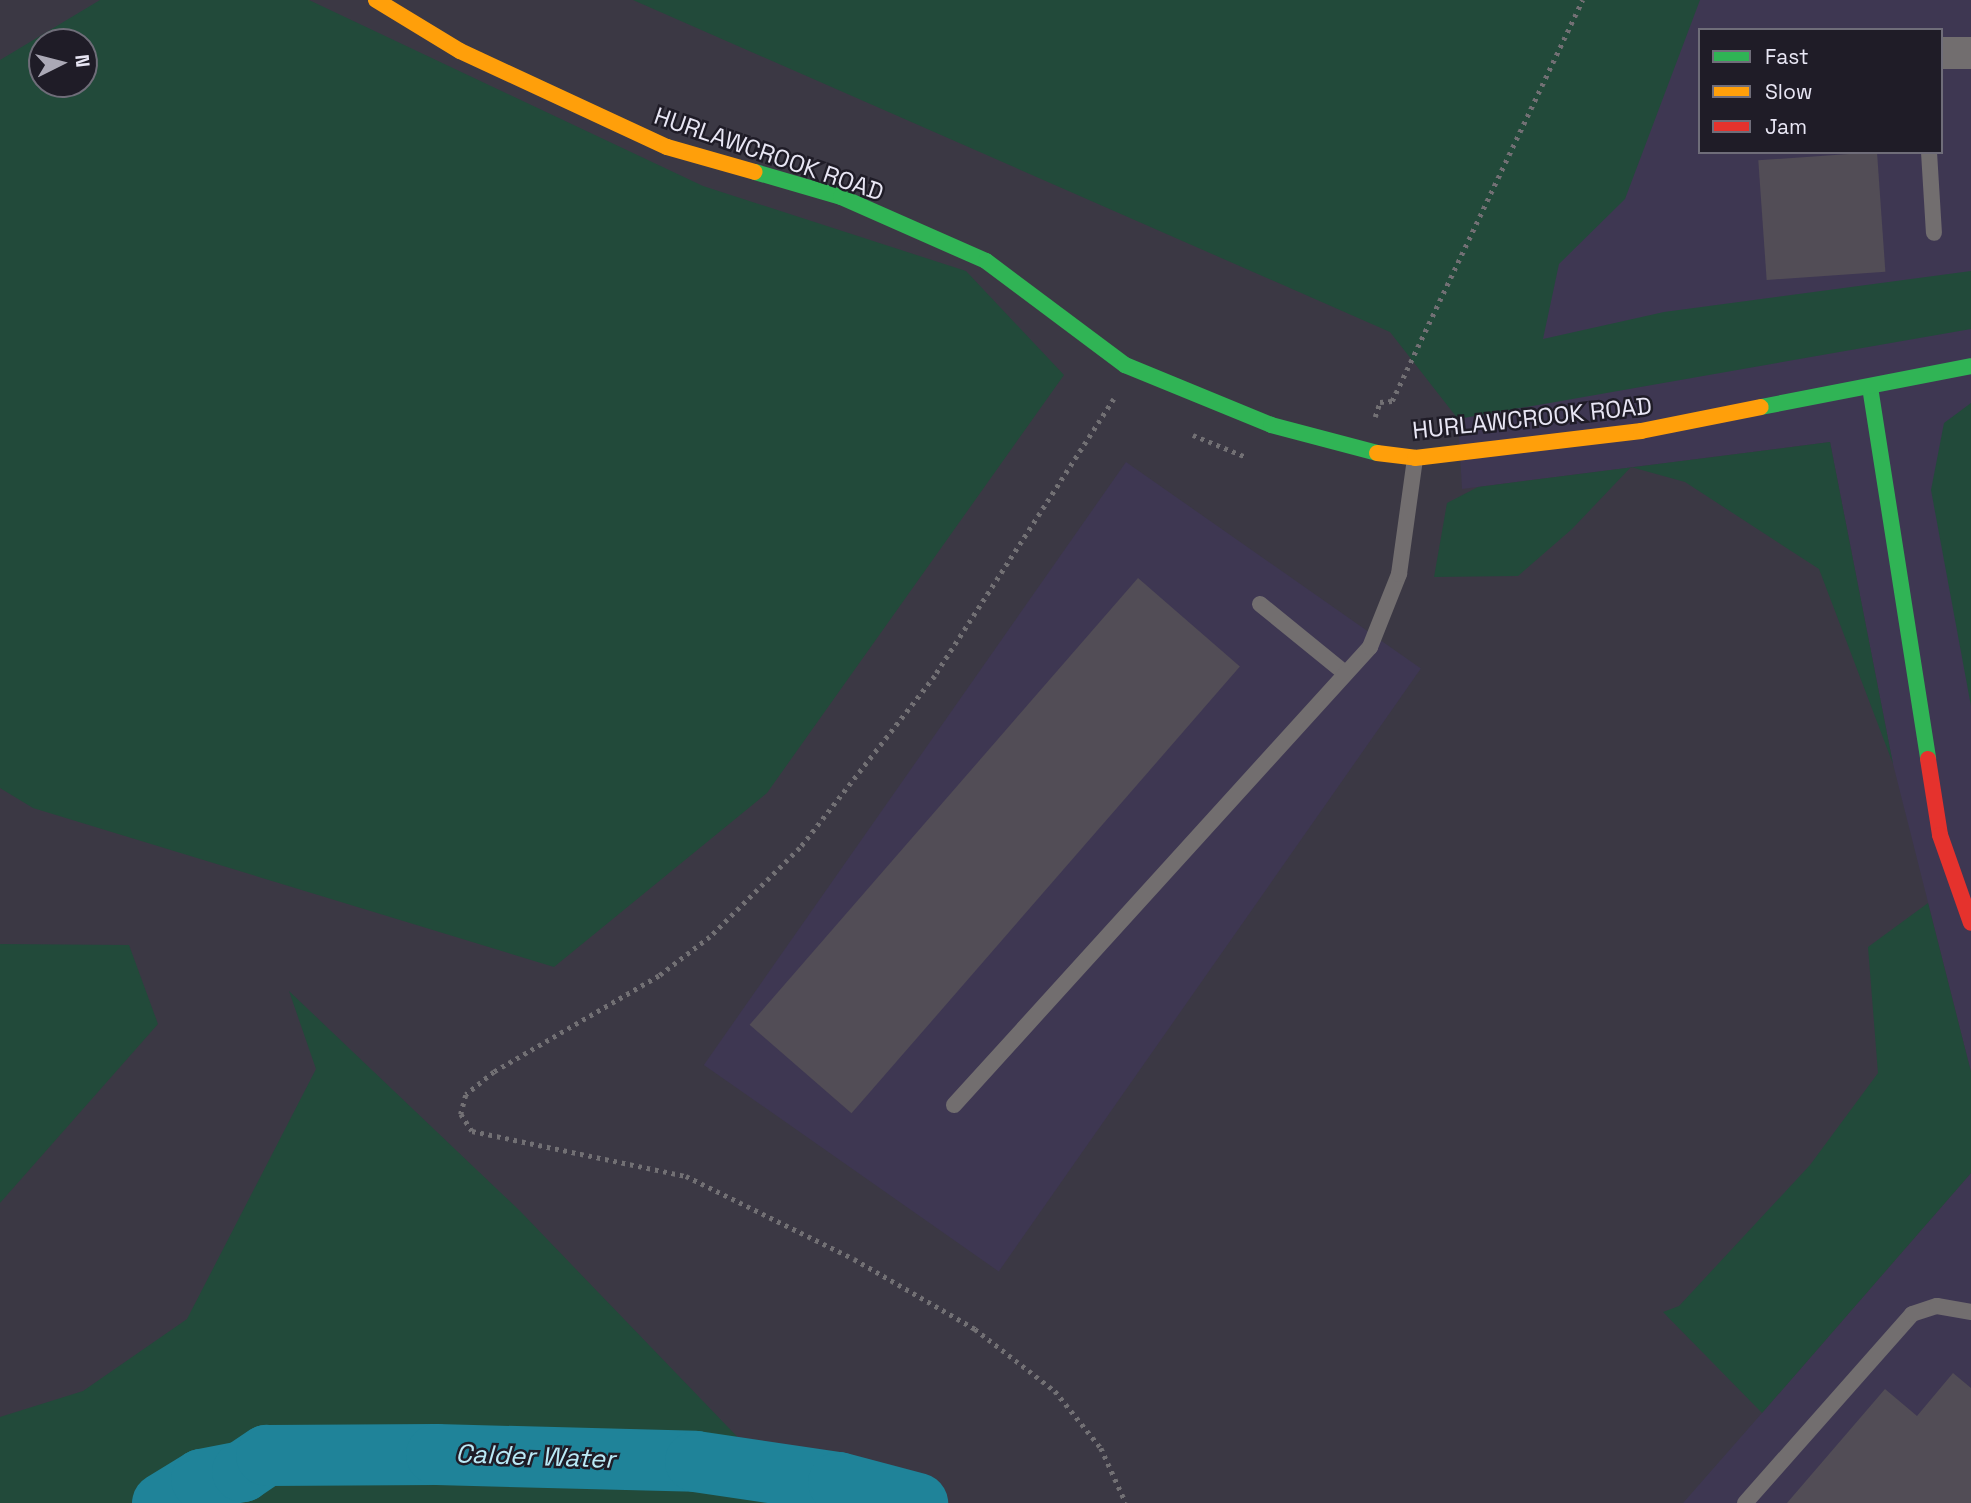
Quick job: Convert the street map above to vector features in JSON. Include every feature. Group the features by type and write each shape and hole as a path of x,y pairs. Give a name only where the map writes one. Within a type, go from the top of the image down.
{"street":[{"name":"HURLAWCROOK ROAD","path":"376,0 460,51 667,147 841,197 986,261 1125,365 1271,425 1365,451 1415,457 1642,430 1971,366"},
{"path":"1943,53 1971,52"},
{"path":"1870,387 1940,835 1971,923"}],"lane":[{"path":"1929,154 1934,233"},
{"path":"954,1105 1370,647 1399,574 1415,457"},
{"path":"1260,604 1345,674"},
{"path":"1745,1503 1912,1314 1937,1306 1971,1312"}],"path":[{"path":"1365,451 1380,402 1392,401 1582,0"},
{"path":"1126,1503 1101,1448 1055,1391 975,1328 854,1259 686,1176 472,1131 461,1114 466,1095 494,1072 659,976 710,937 800,848 934,676 1115,397 1128,403"},
{"path":"1190,434 1227,452 1254,459"}],"shaded area":[{"path":"1656,0 1971,0 1971,1072 1893,764 1830,442 1462,489 1454,347"},
{"path":"1126,462 1421,668 999,1271 704,1065"},
{"path":"1971,1173 1971,1503 1683,1503 1762,1413"}],"green space":[{"path":"100,0 309,0 703,186 966,271 1064,375 767,793 554,967 33,808 0,788 0,60 28,43 28,98 98,98 98,28 53,28"},
{"path":"633,0 1700,0 1625,199 1559,264 1543,339 1664,312 1971,271 1971,329 1458,419 1390,332"},
{"path":"1971,403 1971,706 1931,490 1944,423"},
{"path":"1830,442 1893,764 1819,569 1685,482 1632,467"},
{"path":"1631,468 1572,529 1518,576 1434,577 1447,503 1478,487"},
{"path":"1928,903 1971,1072 1971,1173 1762,1413 1663,1312 1679,1306 1810,1165 1878,1073 1868,947"},
{"path":"0,944 129,945 158,1024 0,1203"},
{"path":"289,991 520,1211 801,1503 0,1503 0,1417 83,1391 187,1319 316,1069"}],"building":[{"path":"1877,154 1885,272 1767,280 1758,160"},
{"path":"1138,578 1240,667 851,1113 750,1025"},
{"path":"1953,1373 1971,1388 1971,1503 1787,1503 1885,1389 1917,1416"}],"waterway":[{"name":"Calder Water","path":"162,1503 201,1479 242,1471 266,1455 436,1454 695,1461 838,1482 917,1503"}],"traffic: fast":[{"path":"755,172 841,197 986,261 1125,365 1271,425 1377,453"},
{"path":"1761,407 1971,366"},
{"path":"1870,387 1928,759"}],"traffic: slow":[{"path":"376,0 460,51 667,147 755,172"},
{"path":"1377,453 1415,458 1641,431 1761,407"}],"traffic: jam":[{"path":"1928,759 1940,835 1971,923"}]}
